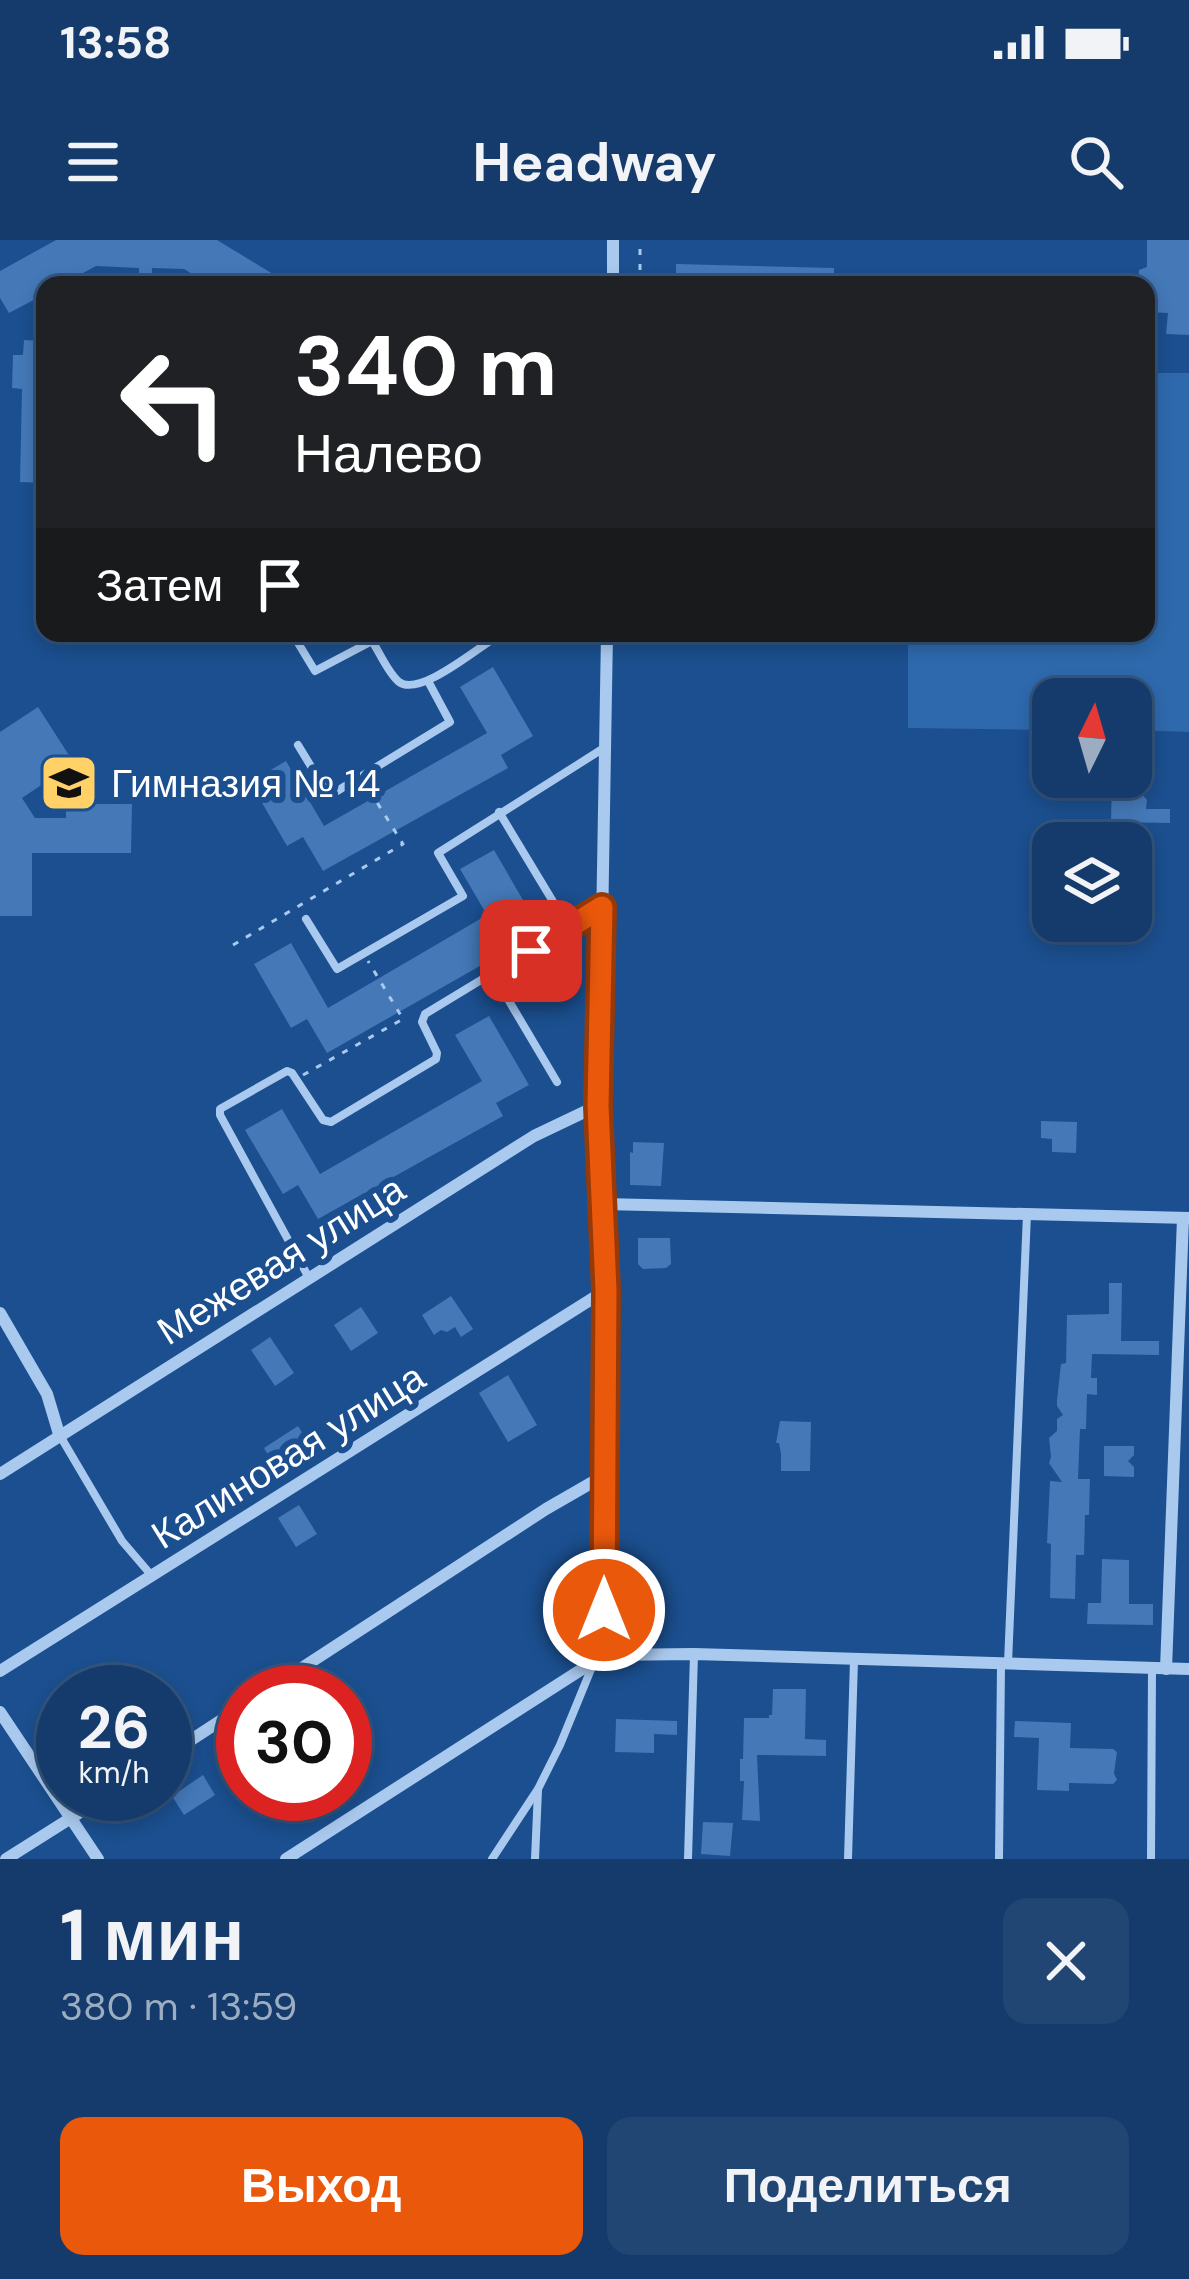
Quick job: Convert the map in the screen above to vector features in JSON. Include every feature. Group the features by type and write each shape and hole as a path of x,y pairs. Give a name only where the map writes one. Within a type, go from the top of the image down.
{"street":[{"path":"613,276 614,240"},
{"path":"599,1658 606,1290 598,1106 607,642"},
{"name":"Межевая улица","path":"0,1474 534,1136 598,1106"},
{"path":"603,1204 1186,1218 1159,1670"},
{"name":"Калиновая улица","path":"0,1671 606,1290"},
{"path":"0,1313 46,1394 59,1434"},
{"path":"306,1665 605,1475"},
{"path":"286,1859 599,1658 694,1654 1189,1669"},
{"path":"0,1712 36,1766"},
{"path":"7,1859 66,1821"},
{"path":"73,1821 98,1859"}],"lane":[{"path":"297,642 314,671 370,642"},
{"path":"373,642 398,681 408,686 428,681 484,642"},
{"path":"298,745 328,796 450,722 428,681"},
{"path":"306,919 337,969 364,954 463,896 438,853 605,747"},
{"path":"500,812 569,928"},
{"path":"309,1278 219,1112 222,1107 290,1071 323,1120 332,1122 434,1061 437,1053 423,1016 602,907"},
{"path":"494,974 556,1082"},
{"path":"999,1859 1027,1214"},
{"path":"59,1434 122,1541 153,1577"},
{"path":"688,1859 694,1654"},
{"path":"492,1859 538,1789 599,1658"},
{"path":"848,1859 854,1660"},
{"path":"1151,1859 1159,1670"},
{"path":"536,1859 538,1789"}],"path":[{"path":"640,240 640,276"},
{"path":"233,945 403,844 361,776"},
{"path":"296,1079 403,1019 364,954"}],"shaded area":[{"path":"1155,373 1189,373 1189,732 1152,731 1152,678 1032,678 1032,730 908,728 908,642 1155,642"}],"building":[{"path":"56,240 217,240 276,276 196,276 184,269 152,268 152,276 139,276 139,268 96,266 78,276 36,276 36,299 9,313 0,298 0,271"},
{"path":"1147,240 1189,240 1189,335 1166,334 1168,313 1155,312 1155,276 1139,276 1139,270 1147,267"},
{"path":"676,264 834,268 834,276 676,276"},
{"path":"24,340 36,341 36,483 20,482 22,389 12,388 13,355 23,355"},
{"path":"493,667 533,736 501,755 508,768 323,871 303,837 287,846 250,782 286,761 324,826 487,733 460,687"},
{"path":"38,707 74,763 22,798 35,818 66,818 66,804 132,804 131,853 32,853 32,916 0,916 0,732"},
{"path":"1112,798 1145,798 1146,809 1170,809 1170,823 1111,822"},
{"path":"494,850 534,919 501,938 508,950 327,1053 307,1019 291,1028 254,964 291,943 328,1008 487,915 460,869"},
{"path":"489,1016 529,1085 496,1103 503,1116 318,1219 298,1185 283,1194 245,1130 282,1109 320,1174 482,1081 455,1035"},
{"path":"1041,1121 1077,1122 1076,1153 1052,1152 1052,1139 1041,1138"},
{"path":"633,1142 664,1143 661,1186 630,1185"},
{"path":"638,1238 670,1238 671,1264 643,1269 638,1264"},
{"path":"1109,1283 1122,1283 1121,1341 1159,1341 1159,1355 1092,1354 1091,1378 1097,1378 1097,1395 1087,1394 1078,1479 1090,1479 1084,1555 1076,1555 1075,1599 1050,1598 1050,1481 1062,1482 1049,1463 1049,1438 1063,1415 1057,1400 1061,1364 1066,1363 1067,1315 1109,1314"},
{"path":"451,1296 473,1329 461,1337 455,1327 434,1335 422,1315"},
{"path":"361,1307 378,1333 351,1351 334,1325"},
{"path":"270,1337 294,1373 275,1386 251,1350"},
{"path":"508,1375 537,1425 508,1442 479,1393"},
{"path":"780,1421 811,1422 810,1471 781,1471 776,1443"},
{"path":"298,1426 315,1453 280,1475 264,1448"},
{"path":"1104,1446 1134,1446 1128,1461 1134,1477 1104,1476"},
{"path":"299,1505 317,1534 296,1547 278,1518"},
{"path":"1102,1559 1129,1560 1129,1604 1153,1604 1153,1625 1087,1624 1088,1603 1101,1603"},
{"path":"773,1689 806,1689 805,1739 826,1740 826,1756 757,1755 760,1821 742,1820 744,1718 772,1715"},
{"path":"616,1719 677,1721 677,1735 654,1734 654,1753 615,1752"},
{"path":"1015,1721 1071,1723 1070,1748 1117,1752 1117,1780 1113,1784 1069,1783 1069,1791 1037,1790 1039,1738 1014,1737"},
{"path":"203,1775 215,1795 192,1810 192,1782"},
{"path":"703,1822 733,1823 730,1856 701,1854"}],"place":[{"name":"Гимназия № 14","path":"69,783"}],"route":[{"path":"531,951 602,907 598,1106 606,1290 604,1610"}]}
